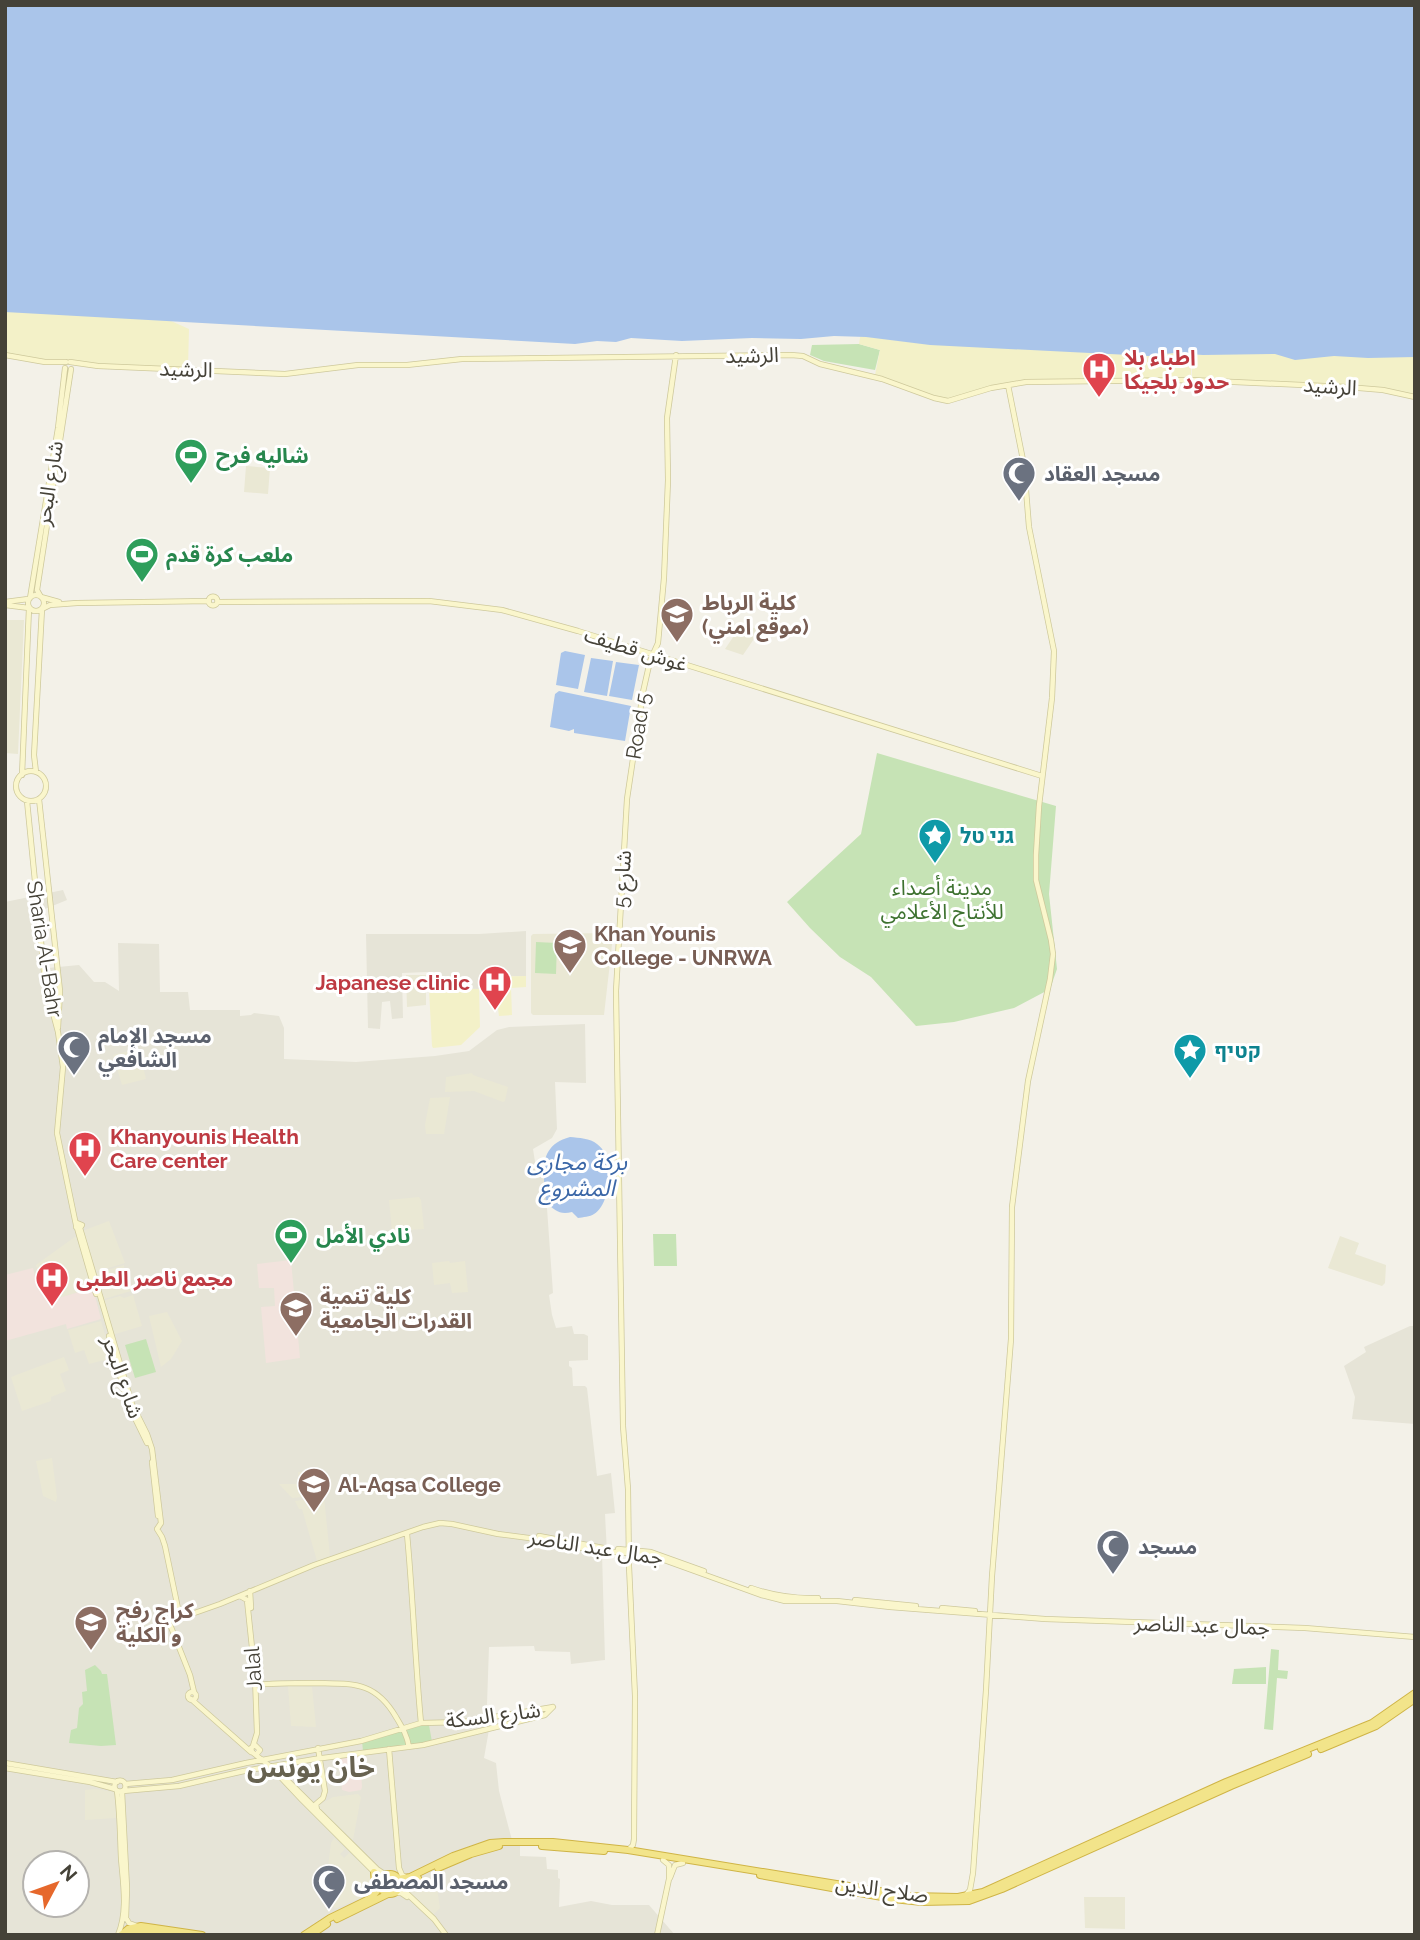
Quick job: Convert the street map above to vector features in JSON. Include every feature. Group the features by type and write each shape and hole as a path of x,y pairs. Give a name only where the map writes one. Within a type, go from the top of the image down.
{"highway":[{"name":"صلاح الدين","path":"1373,1725 1415,1693"},
{"name":"صلاح الدين","path":"909,1899 965,1896 983,1892 1218,1789 1373,1725 1415,1699"},
{"name":"صلاح الدين","path":"589,1847 641,1852 894,1897 962,1901 990,1895 1149,1820"},
{"name":"صلاح الدين","path":"311,1935 395,1884 409,1880 453,1856 490,1843 575,1845 759,1873"},
{"path":"372,1897 376,1883 374,1872"},
{"path":"372,1897 377,1891 380,1883 384,1876 395,1884 382,1891 380,1883"},
{"name":"صلاح الدين","path":"304,1935 372,1897"},
{"path":"120,1932 136,1927 202,1935"},
{"path":"129,1935 141,1931 173,1935"}],"main road":[{"name":"الرشيد","path":"5,355 68,366 79,364 285,373 358,365 407,365 462,359 791,355 882,379 948,401 1008,385 1052,382 1218,381 1347,387 1383,390 1415,397"},
{"path":"654,655 658,643 666,559 667,418 676,355"},
{"name":"شارع البحر","path":"41,597 37,593 37,584 68,366"},
{"name":"شارع البحر","path":"29,598 68,366"},
{"path":"965,1896 970,1891 973,1873 989,1614 1011,1339 1012,1207 1032,1056 1052,962 1051,940 1036,880 1036,831 1052,698 1054,651 1029,527 1024,465 1008,385"},
{"path":"5,604 34,595 51,601 77,603"},
{"path":"36,772 34,755 44,601 41,597"},
{"path":"22,775 36,772 44,778 46,787 43,796 27,801 20,796 17,787 22,775 29,598"},
{"name":"غوش قطيف","path":"77,603 209,601 213,605 218,602 429,601 466,604 525,616 1042,776"},
{"path":"5,604 35,611 50,605 77,603"},
{"name":"Road 5","path":"629,781 641,700 654,655"},
{"path":"26,676 38,674"},
{"name":"شارع 5","path":"629,781 624,833 616,1019 623,1417 629,1551"},
{"name":"Sharia Al-Bahr","path":"39,799 60,992 58,1032"},
{"name":"Sharia Al-Bahr","path":"27,801 44,972 58,1032"},
{"name":"شارع البحر","path":"58,1032 63,1069 56,1126 58,1140 78,1226 122,1376 148,1445 161,1526 157,1530 162,1537 180,1618"},
{"name":"جمال عبد الناصر","path":"194,1696 190,1675 169,1622 239,1596 314,1563 440,1521 661,1558 761,1595 785,1601 842,1601 1045,1619 1305,1628 1415,1637"},
{"name":"جمال عبد الناصر","path":"250,1591 314,1565 430,1525 448,1523 592,1550 629,1551"},
{"path":"407,1534 421,1723"},
{"path":"628,1850 633,1845 634,1833 636,1739 629,1551"},
{"name":"Jalal","path":"250,1591 256,1684 255,1749"},
{"name":"Jalal","path":"239,1596 247,1600 256,1684"},
{"path":"256,1684 353,1682 379,1692 390,1703 404,1725 410,1727"},
{"path":"256,1684 355,1684 377,1693 386,1701 406,1733 409,1747"},
{"path":"194,1696 245,1746 255,1749"},
{"path":"194,1696 211,1715 255,1749 377,1869 434,1919 444,1935"},
{"name":"شارع السكة","path":"5,1768 90,1782 119,1791 178,1786 318,1758 434,1743 545,1715 554,1707 463,1722 421,1723 361,1741 316,1748 172,1780 125,1784 117,1782"},
{"path":"390,1733 397,1725 396,1717"},
{"path":"316,1748 325,1791 323,1798 316,1804 317,1811"},
{"path":"388,1749 399,1867 409,1880 407,1894"},
{"path":"388,1749 398,1872 395,1884 444,1935"},
{"path":"5,1763 117,1782 114,1786 119,1791 127,1888 126,1918 136,1927"},
{"path":"272,1767 302,1801 374,1872 380,1883"},
{"path":"120,1932 123,1884 119,1791 125,1784"},
{"path":"634,1833 641,1852"},
{"path":"657,1935 669,1879 670,1866 663,1860"},
{"path":"669,1879 675,1865 683,1863"},
{"path":"973,1873 975,1887 983,1892"}],"shaded area":[{"path":"246,466 270,468 268,494 244,492"},
{"path":"5,620 24,620 18,754 5,753"},
{"path":"742,624 760,630 743,655 725,649"},
{"path":"63,890 67,900 40,911 48,968 79,965 94,982 105,982 119,991 118,943 159,944 160,992 188,992 190,1010 240,1010 240,1016 254,1013 279,1016 284,1028 284,1059 356,1062 435,1056 469,1051 497,1030 509,1027 585,1024 586,1083 555,1082 557,1129 552,1138 533,1149 536,1168 545,1180 553,1293 549,1295 552,1315 556,1328 572,1326 574,1334 588,1336 588,1360 569,1361 569,1366 572,1368 573,1386 587,1388 597,1476 611,1473 615,1513 605,1514 607,1553 602,1553 605,1660 571,1664 570,1652 535,1651 534,1646 489,1647 487,1704 490,1724 484,1758 496,1763 499,1791 513,1844 520,1845 520,1856 546,1857 547,1869 558,1870 559,1907 591,1901 612,1905 649,1905 675,1935 5,1935 5,902"},
{"path":"526,931 526,976 483,977 482,989 428,988 427,972 402,973 403,1018 392,1019 390,1001 382,1002 380,1029 368,1028 366,934 479,934"},
{"name":"Khan Younis College - UNRWA","path":"610,933 613,936 604,1015 533,1015 531,936"},
{"path":"406,975 426,975 426,1005 407,1007"},
{"path":"129,1051 130,1056 140,1054 146,1079 122,1085 113,1055"},
{"path":"472,1073 508,1087 505,1101 474,1091 445,1092 446,1077"},
{"path":"450,1097 444,1134 426,1134 430,1098"},
{"path":"419,1197 424,1229 392,1231 389,1200"},
{"path":"109,1221 125,1263 95,1272 82,1231"},
{"path":"76,1236 93,1288 58,1298 53,1280 41,1283 36,1265"},
{"path":"1340,1236 1359,1243 1355,1254 1386,1265 1385,1283 1382,1286 1328,1268"},
{"path":"291,1260 300,1358 266,1363 261,1307 275,1306 274,1288 259,1288 257,1264"},
{"path":"465,1261 468,1292 452,1293 450,1283 434,1285 432,1263"},
{"path":"124,1265 131,1291 104,1299 96,1273"},
{"name":"مجمع ناصر الطبى","path":"33,1268 37,1285 42,1284 46,1294 56,1289 58,1298 93,1288 101,1319 67,1329 66,1324 5,1341 5,1275"},
{"path":"133,1295 142,1326 112,1335 102,1301"},
{"path":"167,1312 182,1341 171,1359 161,1367 149,1316"},
{"path":"101,1321 112,1358 89,1364 84,1350 75,1353 68,1330"},
{"path":"1415,1326 1415,1424 1352,1419 1355,1397 1344,1366 1366,1352 1364,1347"},
{"path":"64,1357 69,1370 60,1374 66,1391 51,1397 51,1401 22,1411 11,1377"},
{"path":"52,1458 56,1502 43,1496 36,1461"},
{"path":"321,1471 324,1495 292,1498 279,1484 299,1484 298,1472"},
{"path":"324,1497 330,1556 317,1561 302,1509 299,1509 295,1501"},
{"path":"288,1686 312,1687 316,1727 291,1726"},
{"path":"360,1753 361,1790 342,1790 339,1757"},
{"path":"85,1790 115,1792 116,1818 85,1820"},
{"path":"358,1794 361,1797 353,1840 320,1810 319,1805 333,1797"},
{"path":"334,1838 345,1849 340,1854 344,1858 349,1853 371,1872 373,1885 372,1893 337,1908 333,1907 340,1880 335,1875 335,1869 328,1867"},
{"path":"435,1876 440,1908 433,1915 408,1893 410,1888"},
{"path":"1084,1897 1125,1897 1125,1929 1085,1928"}],"green space":[{"path":"859,344 880,350 875,370 824,361 810,355 812,345"},
{"name":"مدينة أصداء للأنتاج الأعلامي","path":"877,753 1056,806 1049,894 1057,969 1050,989 1014,1008 954,1022 916,1026 871,977 840,957 787,902 861,834"},
{"path":"536,942 557,943 556,974 535,973"},
{"path":"653,1234 676,1234 677,1266 654,1266"},
{"path":"146,1339 156,1372 135,1378 125,1345"},
{"path":"1271,1649 1279,1650 1278,1670 1288,1671 1287,1679 1277,1678 1273,1730 1264,1729"},
{"path":"95,1665 102,1674 107,1674 116,1745 69,1743 71,1730 77,1728 79,1708 83,1704 82,1692 87,1691 85,1670"},
{"path":"1266,1667 1266,1684 1232,1684 1234,1669"},
{"path":"429,1725 432,1742 363,1751 362,1741"}],"sand":[{"path":"5,306 160,316 189,329 188,368 91,364 73,360 53,362 5,353"},
{"path":"861,332 978,347 1191,350 1191,379 1022,381 952,399 938,398 875,375 880,350 859,344"},
{"path":"1415,342 1415,395 1371,387 1192,379 1192,346"},
{"path":"526,976 526,987 511,988 512,1015 499,1016 497,1002 486,1001 483,977"},
{"path":"429,989 479,989 480,1027 461,1045 433,1048"}],"water":[{"path":"5,5 1415,5 1415,357 1334,356 1295,360 1275,354 1174,353 1149,356 930,345 834,336 682,341 631,338 616,342 575,344 5,312"},
{"path":"565,651 585,655 578,689 556,685 561,653"},
{"path":"591,658 613,661 607,696 584,692"},
{"path":"616,662 639,665 632,700 609,696"},
{"path":"559,691 631,706 625,741 574,733 574,729 569,731 550,727 555,694"},
{"name":"بركة مجارى المشروع","path":"570,1137 594,1142 600,1146 610,1165 610,1179 602,1206 592,1215 578,1218 572,1212 561,1213 555,1210 546,1202 544,1163 547,1154 559,1141"}],"place":[{"name":"اطباء بلا حدود بلجيكا","path":"1099,399"},
{"name":"شاليه فرح","path":"191,485"},
{"name":"مسجد العقاد","path":"1019,503"},
{"name":"ملعب كرة قدم","path":"142,584"},
{"name":"كلية الرباط (موقع امني)","path":"677,644"},
{"name":"גני טל","path":"935,865"},
{"name":"Khan Younis College - UNRWA","path":"570,975"},
{"name":"Japanese clinic","path":"495,1012"},
{"name":"مسجد الإمام الشافعي","path":"74,1077"},
{"name":"קטיף","path":"1190,1080"},
{"name":"Khanyounis Health Care center","path":"85,1178"},
{"name":"نادي الأمل","path":"291,1265"},
{"name":"مجمع ناصر الطبى","path":"52,1308"},
{"name":"كلية تنمية القدرات الجامعية","path":"296,1338"},
{"name":"Al-Aqsa College","path":"314,1514"},
{"name":"مسجد","path":"1113,1576"},
{"name":"كراج رفح و الكلية","path":"91,1652"},
{"name":"مسجد المصطفى","path":"329,1911"}],"district":[{"name":"خان يونس","path":"311,1767"}]}
